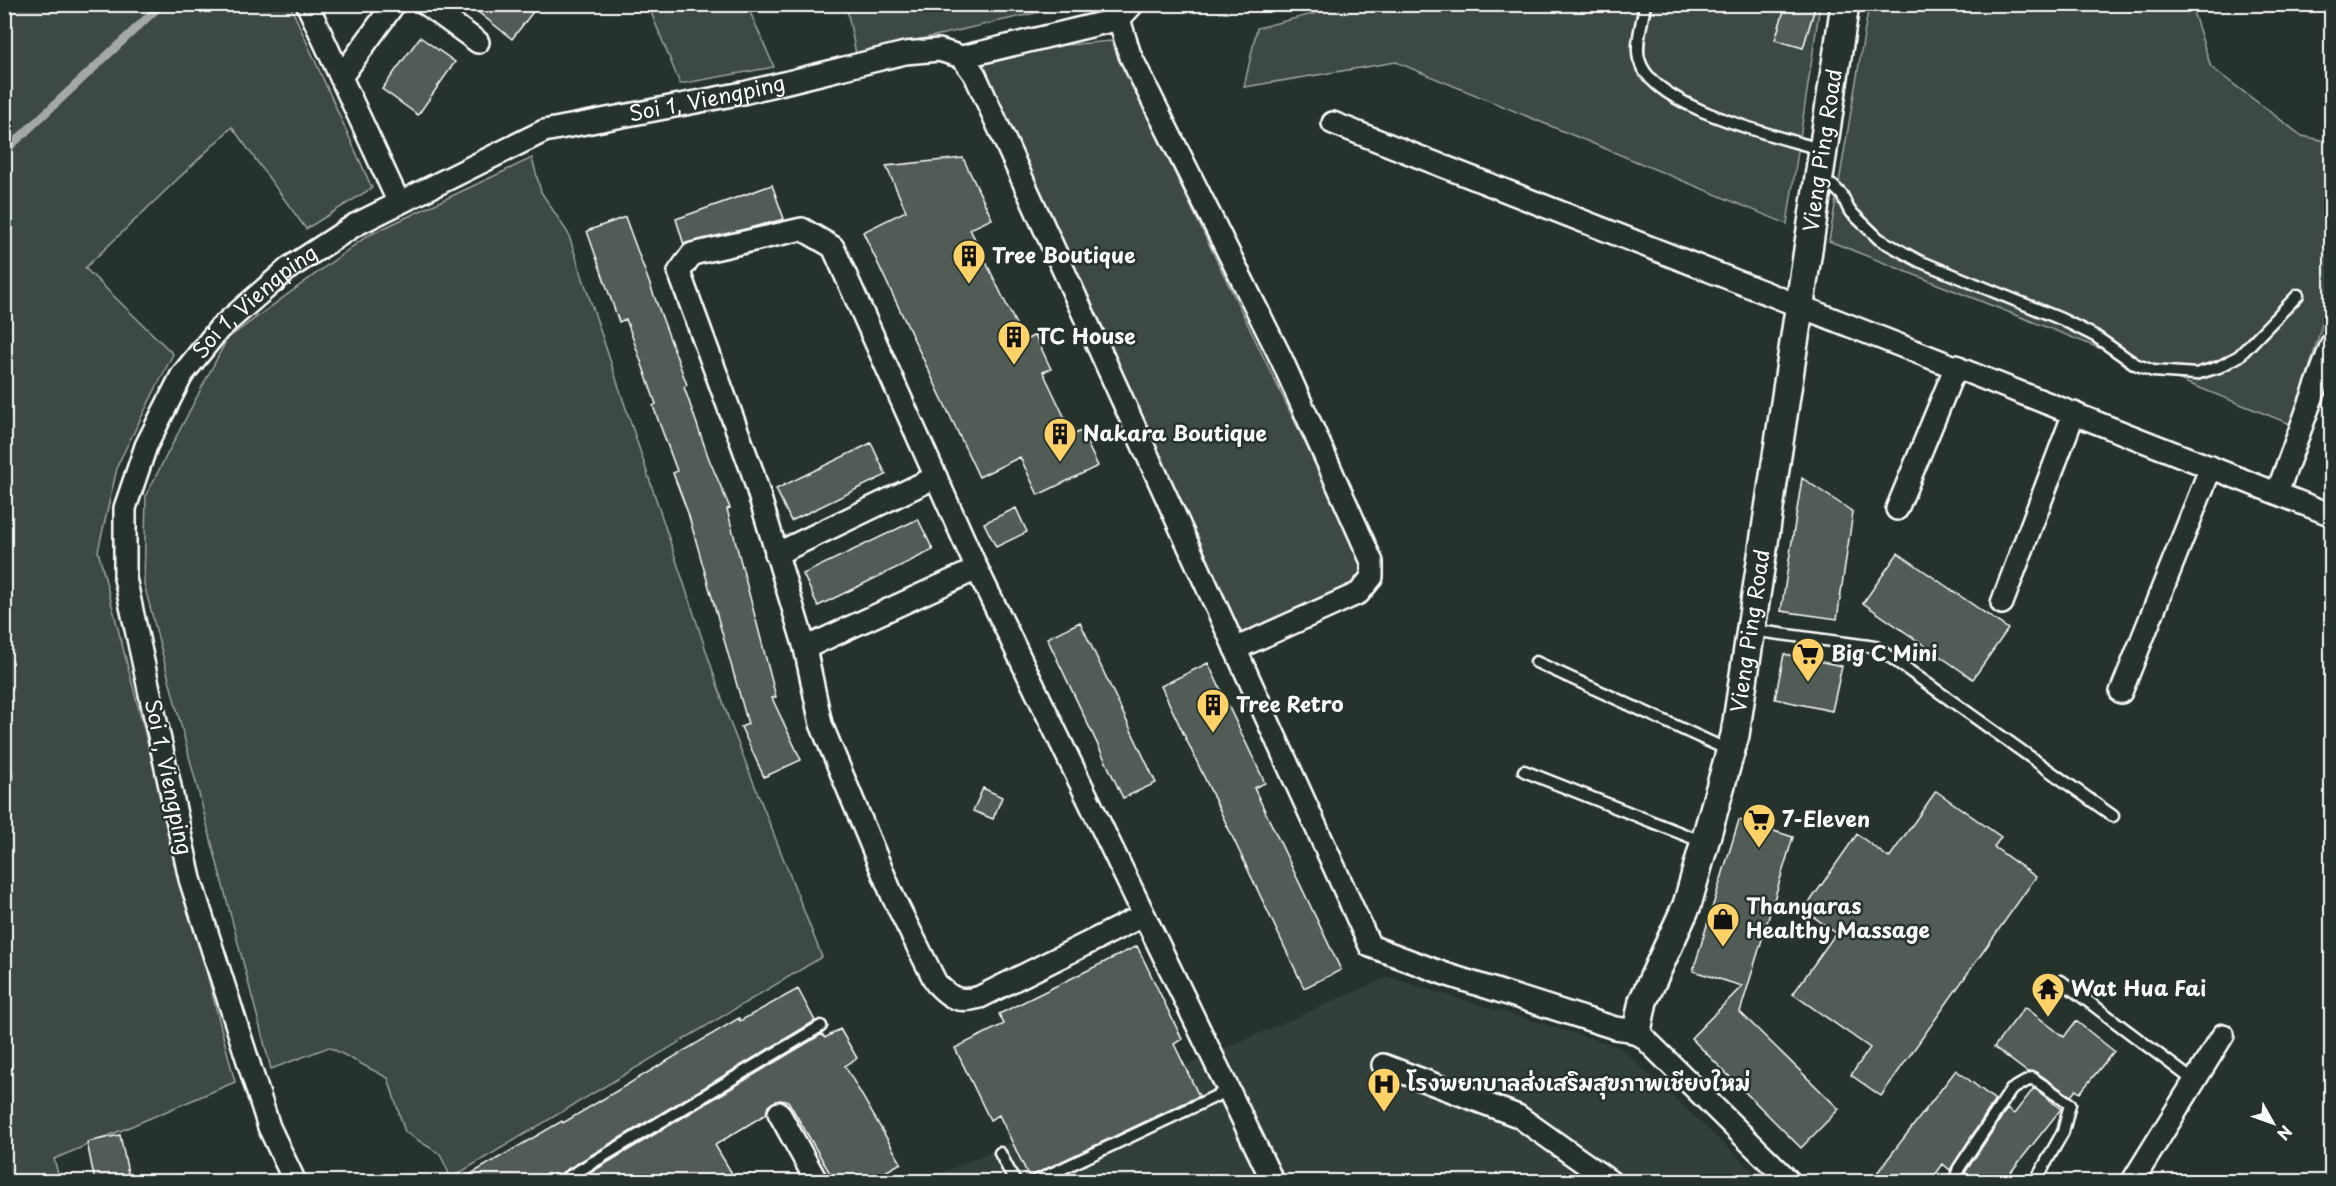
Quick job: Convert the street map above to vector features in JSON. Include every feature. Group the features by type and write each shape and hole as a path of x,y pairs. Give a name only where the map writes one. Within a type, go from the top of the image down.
{"street":[{"path":"307,4 399,203"},
{"path":"340,77 394,4"},
{"path":"426,4 478,42"},
{"name":"Vieng Ping Road","path":"1637,1031 1643,1001 1687,905 1731,752 1845,4"},
{"path":"1126,12 1130,55 1281,358 1372,562 1372,578 1359,593 1234,649"},
{"name":"Soi 1, Viengping","path":"296,1182 269,1127 190,879 125,578 125,508 146,446 182,375 219,329 289,268 355,225 544,131 743,93 905,53 939,50 962,57 1126,12"},
{"path":"962,57 975,75 1370,946 1445,974 1615,1028 1637,1031 1790,1182"},
{"path":"1333,123 2331,515"},
{"path":"1144,915 980,997 965,1001 945,993 936,983 918,952 821,724 805,648 752,471 680,272 692,254 802,229 833,247 977,569 1273,1182"},
{"path":"2277,493 2331,343"},
{"path":"1897,509 1956,366"},
{"path":"2002,603 2074,413"},
{"path":"2121,692 2211,467"},
{"path":"776,554 936,477"},
{"path":"805,648 977,569"},
{"path":"2132,1182 2223,1035"},
{"path":"1383,1065 1518,1116 1611,1182"},
{"path":"779,1113 817,1182"}],"lane":[{"path":"1645,4 1638,57 1645,76 1652,82 1667,94 1722,119 1823,150"},
{"path":"1818,182 1833,186 1842,195 1849,210 1879,239 1919,261 2061,319 2095,336 2135,364 2153,371 2196,374 2219,367 2239,356 2298,295"},
{"path":"1751,630 1875,647 2113,816"},
{"path":"1536,662 1731,752"},
{"path":"1524,771 1706,843"},
{"path":"2061,981 2194,1081"},
{"path":"561,1182 820,1026"},
{"path":"1954,1182 1959,1168 2011,1090 2032,1078 2070,1104 2064,1132 2035,1182"},
{"path":"1034,1182 1229,1090"},
{"path":"1000,1153 1015,1182"}],"shaded area":[{"path":"846,4 1070,5 856,54"},
{"path":"5,5 290,5 372,188 306,229 232,127 85,268 173,354 118,464 98,551 235,1082 54,1159 60,1181 5,1182 4,930 10,930 4,879"},
{"path":"648,5 747,5 774,67 680,84"},
{"path":"1348,5 1786,5 1803,47 1816,5 1820,5 1787,224 1396,62 1244,87 1257,28"},
{"path":"1869,5 2191,5 2211,67 2302,136 2331,142 2331,293 2293,425 1829,241"},
{"path":"1111,41 1364,565 1353,587 1242,635 981,64 997,51"},
{"path":"532,158 541,192 568,233 729,720 822,957 451,1178 440,1154 405,1132 388,1078 329,1047 271,1069 144,584 146,495 227,339 367,236"},
{"name":"โรงพยาบาลส่งเสริมสุขภาพเชียงใหม่","path":"1388,977 1619,1047 1764,1181 929,1182 928,1179"}],"building":[{"path":"468,4 539,4 512,39"},
{"path":"1786,4 1816,4 1803,48 1775,40"},
{"path":"420,37 455,62 418,115 382,89"},
{"path":"963,158 992,219 970,229 1024,341 1035,335 1051,369 1043,372 1073,435 1081,431 1098,466 1038,495 1020,457 979,477 863,232 906,211 886,166"},
{"path":"772,185 784,219 684,245 676,219"},
{"path":"625,217 687,385 684,387 709,459 730,508 727,509 776,697 772,698 801,760 764,777 741,727 748,724 688,513 673,473 677,471 653,406 656,404 626,319 619,322 587,231"},
{"path":"871,443 886,475 791,521 776,489"},
{"path":"1802,478 1853,512 1837,619 1781,611"},
{"path":"1016,508 1027,532 996,547 984,523"},
{"path":"918,519 933,550 818,606 803,574"},
{"path":"1898,553 2008,629 1973,679 1863,603"},
{"path":"1080,622 1156,783 1123,798 1047,638"},
{"name":"Big C Mini","path":"1784,654 1842,666 1832,711 1775,699"},
{"path":"1208,663 1265,783 1254,788 1341,970 1304,988 1161,686"},
{"path":"983,788 1002,797 993,819 973,811"},
{"path":"1936,791 2001,837 1994,847 2036,877 1881,1096 1851,1075 1870,1048 1793,994 1836,933 1804,910 1857,834 1889,858"},
{"path":"1739,820 1793,837 1740,1012 1839,1109 1801,1148 1691,1038 1742,986 1693,971"},
{"path":"1137,946 1182,1039 1174,1044 1199,1096 1029,1177 999,1115 990,1120 955,1048 1004,1024 999,1014"},
{"path":"798,989 815,1021 556,1176 553,1182 457,1182 562,1121 563,1123 739,1018 740,1021"},
{"path":"2025,1007 2064,1037 2076,1021 2114,1051 2080,1093 2076,1090 2071,1096 2036,1072 2027,1072 1994,1047"},
{"path":"840,1029 857,1058 845,1066 901,1163 868,1182 835,1182 788,1101 779,1100 768,1106 766,1114 715,1145 737,1182 575,1182 822,1034 825,1038"},
{"path":"1956,1070 1995,1100 1950,1170 1943,1164 1930,1182 1870,1182"},
{"path":"2034,1088 2061,1109 2003,1182 1965,1182 1963,1180 1966,1171 2007,1109 2014,1114"},
{"path":"120,1135 130,1182 95,1182 87,1142"}],"waterway":[{"path":"4,152 162,4"},
{"path":"4,729 10,780"}],"place":[{"name":"Tree Boutique","path":"969,285"},
{"name":"TC House","path":"1014,366"},
{"name":"Nakara Boutique","path":"1060,463"},
{"name":"Big C Mini","path":"1808,683"},
{"name":"Tree Retro","path":"1213,734"},
{"name":"7-Eleven","path":"1759,849"},
{"name":"Thanyaras Healthy Massage","path":"1723,948"},
{"name":"Wat Hua Fai","path":"2048,1018"},
{"name":"โรงพยาบาลส่งเสริมสุขภาพเชียงใหม่","path":"1384,1113"}]}
